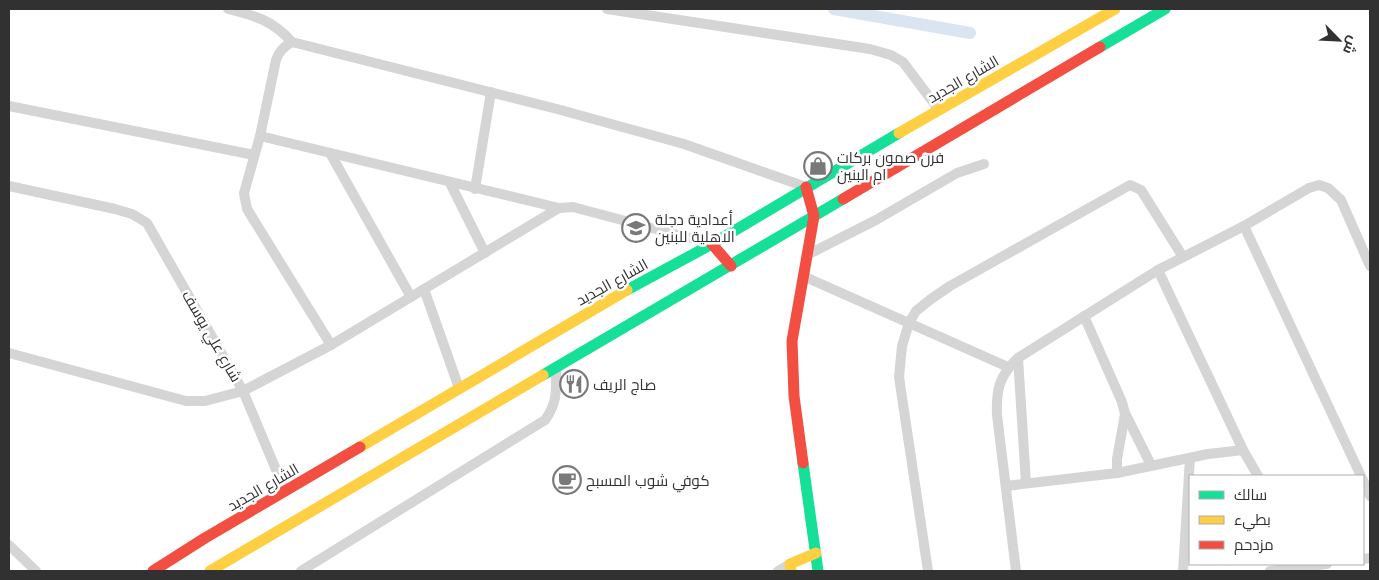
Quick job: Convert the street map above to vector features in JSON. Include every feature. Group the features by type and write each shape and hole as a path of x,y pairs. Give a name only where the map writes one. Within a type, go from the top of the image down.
{"main road":[{"name":"الشارع الجديد","path":"153,571 205,538 612,298 712,244 806,187 1115,9"},
{"path":"210,571 1166,9"},
{"path":"806,187 814,216 792,341 792,362 794,396 818,571"},
{"path":"712,244 731,266"},
{"path":"790,568 816,553"}],"street":[{"path":"228,9 263,19 284,33 292,42 491,92 684,144 806,187"},
{"path":"607,9 870,49 891,55 903,62 939,110"},
{"path":"292,42 281,50 276,60 260,136 244,193 247,209 331,345"},
{"path":"475,189 491,92"},
{"path":"9,106 254,155"},
{"path":"260,136 559,208 574,207 712,244"},
{"path":"330,153 410,297"},
{"path":"807,255 876,220 957,173 984,164"},
{"path":"450,183 484,253"},
{"path":"928,571 899,377 902,346 909,323 916,311 950,286 1130,185 1141,190 1183,257"},
{"path":"1016,571 996,397 999,385 1008,367 1018,358 1158,270 1244,226 1309,188 1319,185 1328,188 1341,200 1370,266"},
{"name":"شارع علي يوسف","path":"9,186 115,209 132,214 147,223 243,391 205,401 186,401 9,353"},
{"path":"286,491 243,391 331,345 559,208"},
{"path":"1244,226 1361,475"},
{"path":"1158,270 1243,450 1257,475"},
{"path":"803,276 1008,367"},
{"path":"424,289 460,388"},
{"path":"1084,316 1122,402 1125,414 1151,465"},
{"path":"1018,358 1026,484"},
{"path":"301,571 544,420 552,410 556,398 556,368"},
{"path":"1117,473 1117,459 1125,414"},
{"path":"1006,486 1117,473 1151,465 1243,450"},
{"path":"1183,571 1190,458"},
{"path":"1364,482 1370,496"},
{"path":"9,545 36,571"},
{"path":"1270,571 1314,565"},
{"path":"778,571 790,568"}],"waterway":[{"path":"834,9 970,33"}],"traffic: fast":[{"path":"1100,47 1165,9"},
{"path":"627,290 712,244 899,133"},
{"path":"543,375 843,199"},
{"path":"803,463 818,571"}],"traffic: slow":[{"path":"899,133 1115,9"},
{"path":"360,447 627,290"},
{"path":"210,571 543,375"},
{"path":"791,571 790,564 816,553"}],"traffic: jam":[{"path":"843,199 1100,47"},
{"path":"803,463 794,396 792,341 814,216 806,187"},
{"path":"712,244 731,266"},
{"path":"153,571 205,538 360,447"}],"place":[{"name":"فرن صمون بركات ام البنين","path":"818,166"},
{"name":"أعدادية دجلة الاهلية للبنين","path":"636,228"},
{"name":"صاج الريف","path":"574,384"},
{"name":"كوفي شوب المسبح","path":"567,480"}]}
